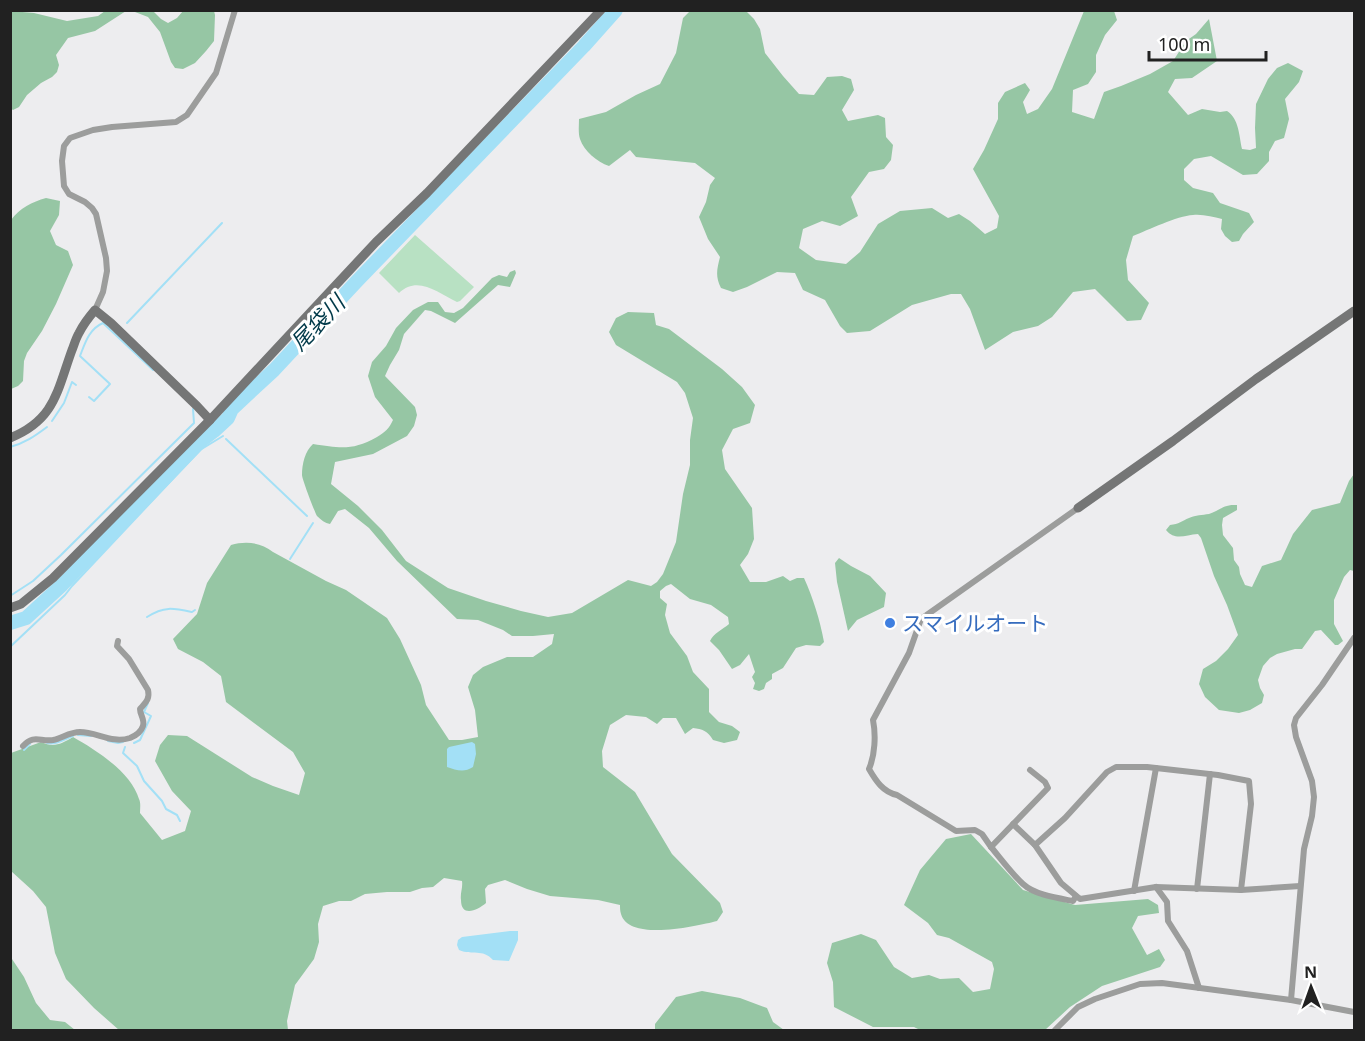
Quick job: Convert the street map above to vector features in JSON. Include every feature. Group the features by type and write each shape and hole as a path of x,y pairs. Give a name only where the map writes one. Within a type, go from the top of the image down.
{"street":[{"path":"10,438 41,419 49,409 57,395 79,333 95,310 105,284 106,258 96,214 85,202 69,194 64,186 62,174 64,146 70,138 93,130 176,122 187,116 216,74 235,10"},
{"path":"10,608 21,603 53,578 210,420 376,242 427,193 601,10"},
{"path":"95,310 210,420"},
{"path":"1076,896 1073,901 1057,898 1024,885 982,834 975,830 956,831 897,795 888,793 869,769 873,753 873,720 909,653 921,619 1354,311"},
{"path":"1291,1000 1304,849 1314,797 1312,781 1294,725 1296,718 1354,638"},
{"path":"23,746 28,740 40,738 55,740 79,732 119,740 135,736 141,731 144,720 140,709 147,700 148,690 129,659 117,646 118,641"},
{"path":"1035,845 1065,818 1107,772 1116,767 1156,768 1249,781 1251,804 1240,890"},
{"path":"1134,891 1156,768"},
{"path":"991,847 1048,788 1045,782 1030,770"},
{"path":"1197,889 1210,774"},
{"path":"1013,825 1035,845 1061,883 1080,899 1156,887 1240,890 1300,886"},
{"path":"1156,887 1167,902 1167,921 1187,951 1199,988"},
{"path":"1055,1030 1078,1007 1140,984 1162,983 1291,1000 1354,1012"}],"green space":[{"path":"11,11 34,13 67,21 98,16 105,11 126,11 95,31 68,38 56,55 59,65 57,72 27,95 19,107 13,110 10,108"},
{"path":"126,11 153,11 168,23 183,11 214,11 214,41 195,63 183,69 175,68 160,32 148,17"},
{"path":"690,11 746,11 760,29 765,53 799,94 814,95 827,77 842,76 851,79 854,90 842,110 848,121 878,115 885,118 886,137 893,145 891,160 884,169 869,172 851,197 858,216 840,226 822,221 803,229 799,248 816,260 846,264 860,252 878,224 900,211 932,208 948,218 959,214 985,234 997,228 999,216 973,169 998,119 998,103 1005,92 1025,83 1030,90 1023,102 1027,114 1038,109 1052,89 1084,11 1114,11 1117,20 1105,35 1096,55 1096,72 1088,84 1073,90 1072,112 1094,119 1104,92 1150,74 1173,61 1186,41 1196,34 1209,19 1217,61 1192,78 1175,79 1168,92 1188,115 1202,109 1227,111 1231,114 1236,123 1242,149 1256,148 1256,104 1268,79 1277,68 1288,63 1303,71 1299,82 1285,99 1289,119 1284,138 1275,141 1269,152 1269,161 1257,174 1243,175 1211,156 1194,159 1184,169 1184,180 1193,188 1213,193 1220,203 1249,213 1254,222 1239,241 1232,242 1225,236 1221,229 1222,219 1200,215 1179,218 1133,236 1126,260 1128,280 1149,303 1141,320 1127,321 1095,289 1073,292 1052,317 1038,326 1013,332 985,350 970,309 961,294 951,294 912,305 870,331 847,333 840,326 825,300 803,290 795,273 777,272 733,292 721,288 717,272 720,257 708,239 699,217 710,185 715,178 695,163 636,157 630,150 609,166 588,152 580,139 579,119 606,112 660,84 676,53 683,18"},
{"path":"46,198 60,201 59,215 50,231 56,245 68,251 73,265 42,331 27,353 24,361 23,381 11,389 11,220 27,206"},
{"path":"415,235 474,287 460,301 457,302 435,290 421,286 406,288 399,293 379,273"},
{"path":"515,270 516,273 510,287 498,285 455,323 425,310 404,334 399,350 385,376 415,407 417,415 414,426 407,436 373,454 335,462 331,484 382,530 406,561 448,588 486,601 548,617 572,613 628,580 651,586 657,582 663,574 676,542 690,465 693,418 685,393 677,382 616,345 609,332 616,318 628,312 654,313 656,325 669,329 742,387 755,405 750,423 733,429 722,450 725,469 752,508 754,539 748,554 740,565 750,582 766,582 783,576 790,581 804,578 816,609 824,642 820,646 806,645 796,648 783,668 772,674 772,679 766,683 764,689 759,691 753,689 755,683 752,677 755,672 749,654 740,665 732,669 710,641 729,624 728,617 711,605 690,599 671,584 666,586 660,591 660,598 667,604 665,615 670,633 687,656 693,672 709,689 709,712 719,722 732,726 740,732 737,740 724,743 713,740 704,731 693,728 685,734 676,718 663,718 657,724 646,717 626,715 610,725 602,751 603,767 635,792 672,854 720,903 723,912 717,921 695,926 650,930 637,928 627,923 621,914 620,905 598,900 550,896 505,880 488,885 485,889 486,903 475,910 467,911 462,906 462,881 444,878 433,887 410,892 365,894 351,901 339,901 323,906 318,924 319,942 314,959 295,985 287,1021 288,1030 119,1030 66,979 55,953 46,907 33,891 11,871 11,753 41,742 50,745 57,744 73,737 102,755 129,780 140,801 140,813 162,840 185,831 191,811 172,791 155,761 160,745 168,735 187,736 252,777 299,795 305,773 293,752 226,702 221,676 203,662 178,649 173,639 197,614 207,583 231,545 242,543 258,544 268,549 346,590 387,618 400,639 421,685 426,705 449,740 478,737 475,710 468,687 473,675 483,667 507,657 533,657 552,644 554,634 512,636 478,620 457,619 397,561 369,528 345,509 338,511 330,524 319,517 306,489 302,471 306,454 313,444 339,447 360,445 385,432 390,426 393,420 375,397 368,376 372,362 386,346 396,328 413,310 428,302 438,302 445,312 454,313 463,308 492,278 499,275 507,277"},
{"path":"1354,474 1354,571 1350,570 1344,577 1334,600 1334,624 1343,641 1335,645 1321,630 1315,631 1302,649 1277,654 1263,666 1258,680 1264,695 1262,703 1239,713 1219,710 1205,697 1199,684 1203,669 1216,661 1238,635 1201,538 1198,534 1177,536 1166,530 1170,525 1192,517 1209,514 1228,505 1237,505 1237,510 1223,518 1223,535 1233,548 1234,560 1245,585 1252,587 1262,566 1281,560 1293,534 1312,510 1340,503"},
{"path":"839,558 870,576 886,593 884,607 857,620 848,631 837,582 835,563"},
{"path":"971,834 1023,890 1075,905 1148,899 1158,905 1159,913 1138,916 1132,928 1147,955 1159,949 1165,960 1160,967 1102,986 1070,1007 1045,1030 920,1030 914,1027 873,1027 834,1007 833,982 827,963 832,943 861,934 876,940 894,967 912,978 929,975 940,979 959,978 973,992 990,989 994,969 992,962 949,938 937,935 928,923 904,905 920,870 946,839"},
{"path":"10,956 24,977 36,1003 50,1020 65,1022 75,1030 11,1030"},
{"path":"702,991 740,998 767,1008 773,1022 784,1030 655,1030 655,1024 676,997"}],"water":[{"path":"472,742 475,744 476,754 473,767 457,770 447,767 449,747"},
{"path":"518,931 518,940 509,961 493,960 481,953 464,952 459,950 457,945 458,940 462,937"}],"waterway":[{"name":"尾袋川","path":"10,623 26,618 62,585 201,441 228,418 232,409 274,370 616,10"},
{"path":"127,323 222,223"},
{"path":"89,397 94,401 110,384 80,356 91,333 103,323 153,370"},
{"path":"52,421 64,403 72,382 76,385"},
{"path":"10,596 33,581 61,555 194,423 193,409"},
{"path":"10,447 30,439 47,427"},
{"name":"尾袋川","path":"214,428 218,432"},
{"path":"10,647 65,595 200,450 223,436"},
{"path":"226,439 307,516"},
{"path":"290,559 313,523"},
{"path":"147,617 164,610 192,612 195,610"},
{"path":"134,743 140,740 151,716 144,712 148,703"},
{"path":"78,735 91,736"},
{"path":"47,743 73,736"},
{"path":"108,741 123,742"},
{"path":"24,750 30,744"},
{"path":"125,747 123,753 137,766 144,781 166,809 177,815 180,821"}],"place":[{"name":"スマイルオート","path":"890,623"}]}
